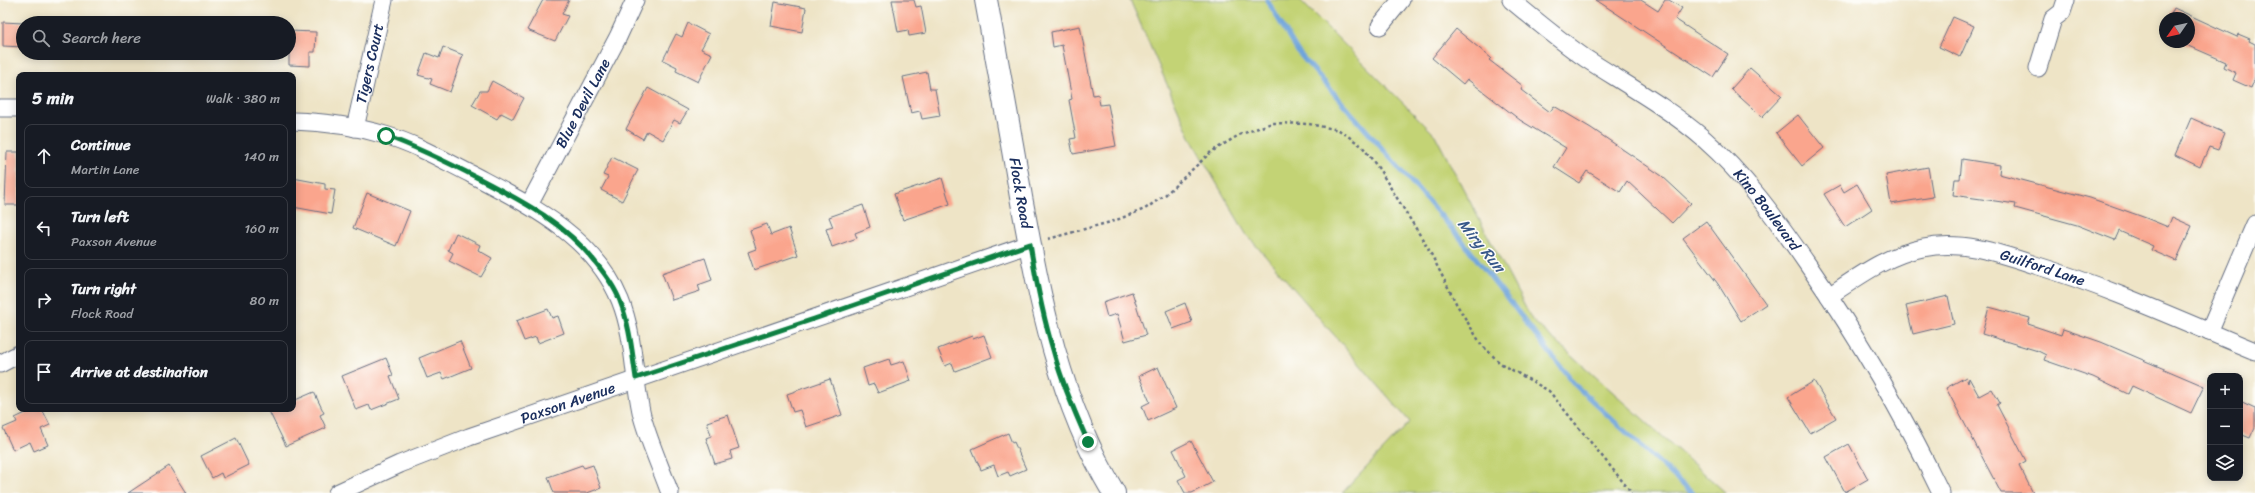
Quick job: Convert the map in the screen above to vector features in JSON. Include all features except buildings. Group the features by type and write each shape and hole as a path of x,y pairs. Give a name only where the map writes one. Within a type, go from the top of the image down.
{"main road":[{"name":"Flock Road","path":"986,0 1039,296 1054,354 1069,398 1088,442 1114,493"}],"street":[{"name":"Tigers Court","path":"355,128 384,0"},
{"name":"Blue Devil Lane","path":"529,205 618,37 635,0"},
{"path":"1380,26 1401,0"},
{"name":"Kino Boulevard","path":"1511,0 1584,57 1664,108 1704,139 1740,175 1773,213 1829,296 1880,379 1941,493"},
{"path":"2038,68 2053,19 2062,12 2066,0"},
{"path":"0,108 16,108"},
{"path":"296,121 355,128 386,136 422,149 529,205 565,229 586,250 605,274 620,300 629,330 642,416 670,493"},
{"path":"2209,332 2255,224"},
{"name":"Paxson Avenue","path":"337,493 400,464 469,437 636,378 814,319 1030,244"},
{"name":"Guilford Lane","path":"1829,296 1876,265 1898,255 1924,248 1953,245 1979,248 2088,281 2255,351"},
{"path":"0,364 16,356"}],"path":[{"path":"1030,244 1114,221 1145,209 1165,195 1211,152 1239,135 1272,123 1309,124 1339,130 1362,146 1378,169 1428,248 1457,305 1481,344 1500,363 1549,391 1632,493"}],"green space":[{"path":"1130,0 1300,0 1435,135 1532,320 1726,493 1342,493 1410,422 1246,234 1191,139"}],"waterway":[{"name":"Miry Run","path":"1267,0 1298,52 1461,239 1575,385 1692,493"}],"route":[{"path":"386,136 422,149 540,211 565,229 586,250 605,274 620,300 629,330 636,378 814,319 1030,244 1039,296 1054,354 1069,398 1088,442"}]}
